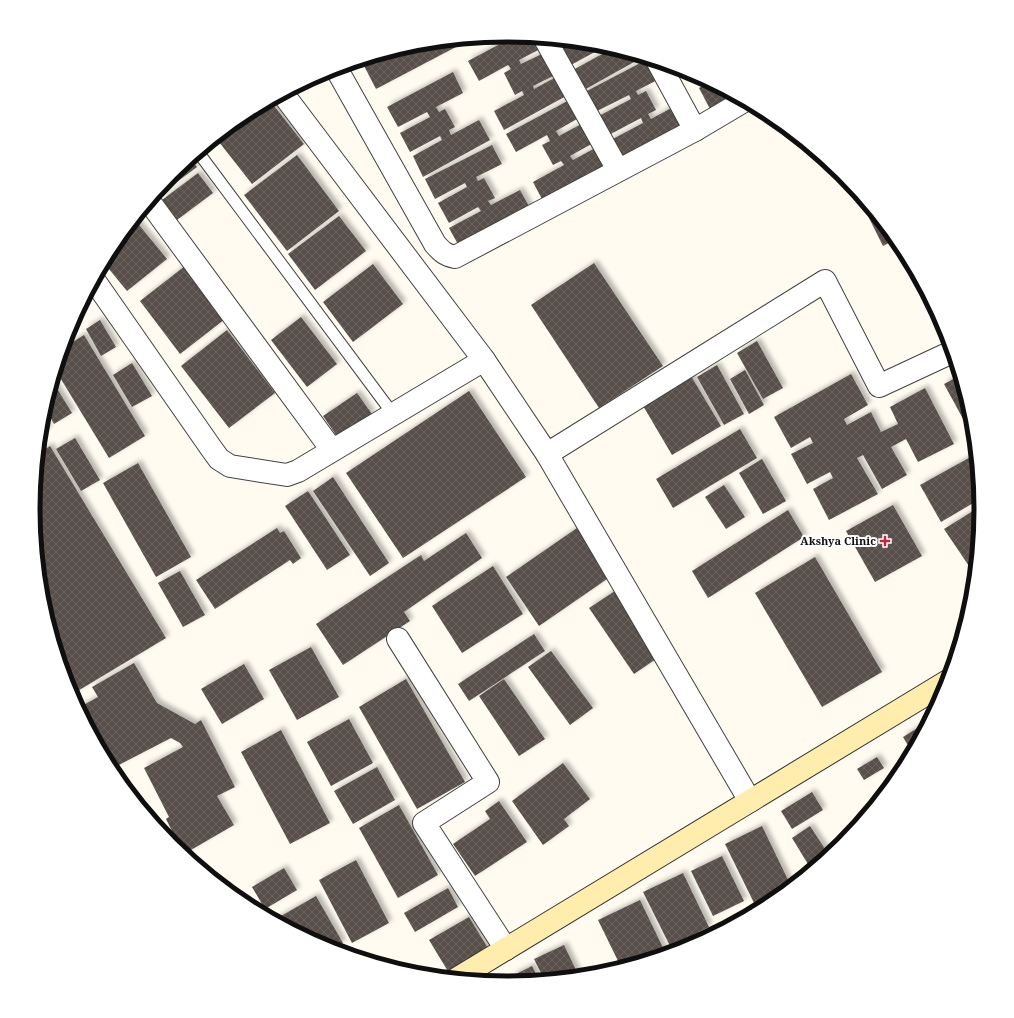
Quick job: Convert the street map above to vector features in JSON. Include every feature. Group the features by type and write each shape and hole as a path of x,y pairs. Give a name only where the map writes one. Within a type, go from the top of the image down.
{"street":[{"path":"548,44 618,170"},
{"path":"662,69 695,130"},
{"path":"339,74 435,244 442,252 455,257 695,130 739,104"},
{"path":"286,98 484,360 547,454 750,801"},
{"path":"152,206 332,450"},
{"path":"547,454 825,281 879,386 947,354"},
{"path":"97,285 219,459 230,466 287,475 298,471 484,360"},
{"path":"398,639 488,782 424,823 506,949"},
{"path":"465,974 938,687"}],"lane":[{"path":"201,156 393,414"}],"building":[{"path":"504,42 542,43 544,47 519,60 521,64 546,52 557,74 533,86 534,89 558,76 568,95 504,130 494,111 524,95 522,91 515,95 504,73 511,69 508,65 479,81 468,61"},
{"path":"461,45 376,89 364,65 416,51"},
{"path":"560,45 597,51 571,65"},
{"path":"604,53 636,61 584,90 573,70"},
{"path":"642,62 654,66 663,77 636,91 638,95 646,91 656,110 648,114 651,119 677,105 688,124 620,160 609,141 643,123 641,118 605,137 595,118 631,99 629,95 593,113 583,93"},
{"path":"453,72 463,93 436,107 439,112 445,109 455,127 449,130 451,135 479,120 490,140 423,177 413,156 442,140 440,136 410,152 400,133 430,117 427,112 398,127 387,107"},
{"path":"703,85 729,99 710,109 699,88"},
{"path":"573,98 582,116 556,131 559,136 585,122 595,142 570,156 573,160 599,146 609,165 543,201 533,182 564,165 561,161 553,165 542,145 550,141 547,135 516,152 506,134"},
{"path":"274,105 304,144 252,184 219,142 248,121"},
{"path":"492,145 502,164 476,177 478,181 484,178 495,198 488,201 491,205 520,190 531,210 460,248 449,228 481,211 478,207 449,223 438,203 467,187 465,183 435,199 425,179"},
{"path":"297,155 339,211 287,251 244,195"},
{"path":"194,163 197,167 168,189"},
{"path":"198,173 213,193 177,220 162,200"},
{"path":"865,210 877,225 890,242 883,246"},
{"path":"339,216 366,251 315,290 288,254"},
{"path":"138,224 167,259 127,291 108,268"},
{"path":"594,263 663,366 599,408 531,305"},
{"path":"373,264 403,304 353,342 323,302"},
{"path":"185,266 225,319 180,354 140,301"},
{"path":"301,317 337,364 307,387 271,340"},
{"path":"100,320 116,347 101,356 86,329"},
{"path":"227,330 275,393 229,428 181,366"},
{"path":"84,335 145,436 109,458 59,377 71,343"},
{"path":"757,341 783,388 763,399 737,353"},
{"path":"132,363 152,396 132,407 113,375"},
{"path":"717,365 744,414 724,425 697,377"},
{"path":"745,370 764,405 749,414 730,379"},
{"path":"851,374 868,405 844,419 847,425 871,412 881,432 898,424 890,407 925,388 954,444 918,462 906,439 891,447 907,475 882,489 863,455 857,458 878,494 829,520 813,489 833,478 830,472 807,484 791,454 813,443 810,437 791,448 774,417"},
{"path":"691,376 721,426 672,455 642,404"},
{"path":"955,378 966,424 944,384"},
{"path":"56,387 72,413 54,424 49,416"},
{"path":"469,391 526,477 403,558 346,473"},
{"path":"357,393 372,414 338,438 323,416"},
{"path":"740,429 757,458 673,508 656,479"},
{"path":"75,438 100,480 81,491 56,449"},
{"path":"50,446 166,638 77,691 56,630 44,570 40,509 44,450"},
{"path":"971,457 974,503 941,522 920,485"},
{"path":"762,459 786,501 763,514 739,473"},
{"path":"138,463 191,557 156,577 103,483"},
{"path":"333,477 389,563 370,576 313,491"},
{"path":"724,485 745,517 726,529 705,497"},
{"path":"308,491 350,555 327,570 285,506"},
{"path":"893,505 922,556 875,582 846,531"},
{"path":"788,510 804,537 708,598 692,571"},
{"path":"974,510 970,568 944,529"},
{"path":"277,528 280,533 284,531 301,558 293,564 290,560 215,609 196,580"},
{"path":"577,528 610,577 539,626 506,577"},
{"path":"466,533 482,558 404,612 410,621 343,665 316,624 421,555 424,561"},
{"path":"815,557 882,672 822,707 755,593"},
{"path":"493,566 523,614 462,653 432,606"},
{"path":"180,571 205,615 183,627 158,583"},
{"path":"615,591 659,657 634,674 589,608"},
{"path":"534,634 545,651 469,701 458,684"},
{"path":"311,647 339,697 297,720 269,670"},
{"path":"551,651 593,708 570,725 528,667"},
{"path":"134,663 157,703 195,724 201,720 235,787 217,796 234,825 189,851 177,839 166,819 169,817 144,768 183,747 180,743 171,738 118,766 88,716 83,705 98,697 92,687"},
{"path":"244,664 264,699 222,724 201,689"},
{"path":"406,679 465,782 417,809 359,707"},
{"path":"504,679 545,739 519,756 479,696"},
{"path":"349,719 373,763 331,786 307,742"},
{"path":"920,726 909,747 903,737"},
{"path":"281,730 330,823 290,844 241,752"},
{"path":"877,757 884,768 864,780 857,769"},
{"path":"563,763 590,799 564,819 569,826 543,845 512,801"},
{"path":"377,767 395,800 353,824 334,791"},
{"path":"812,792 823,810 792,829 781,811"},
{"path":"499,801 527,842 475,876 453,844 490,819 485,811"},
{"path":"399,805 438,875 398,898 359,828"},
{"path":"762,826 788,881 755,904 725,844"},
{"path":"810,826 826,850 809,865 792,838"},
{"path":"722,856 744,901 713,916 691,871"},
{"path":"356,860 389,923 352,943 319,880"},
{"path":"284,868 297,890 266,908 252,887"},
{"path":"683,873 709,927 670,946 643,892"},
{"path":"448,888 458,907 415,932 404,913"},
{"path":"316,896 343,943 340,945 328,940 300,928 280,917"},
{"path":"640,900 663,949 619,962 598,920"},
{"path":"469,917 489,950 449,972 429,940"},
{"path":"564,945 576,971 542,975 534,959"},
{"path":"532,966 537,975 512,976"}],"place":[{"name":"Akshya Clinic","path":"885,541"}]}
